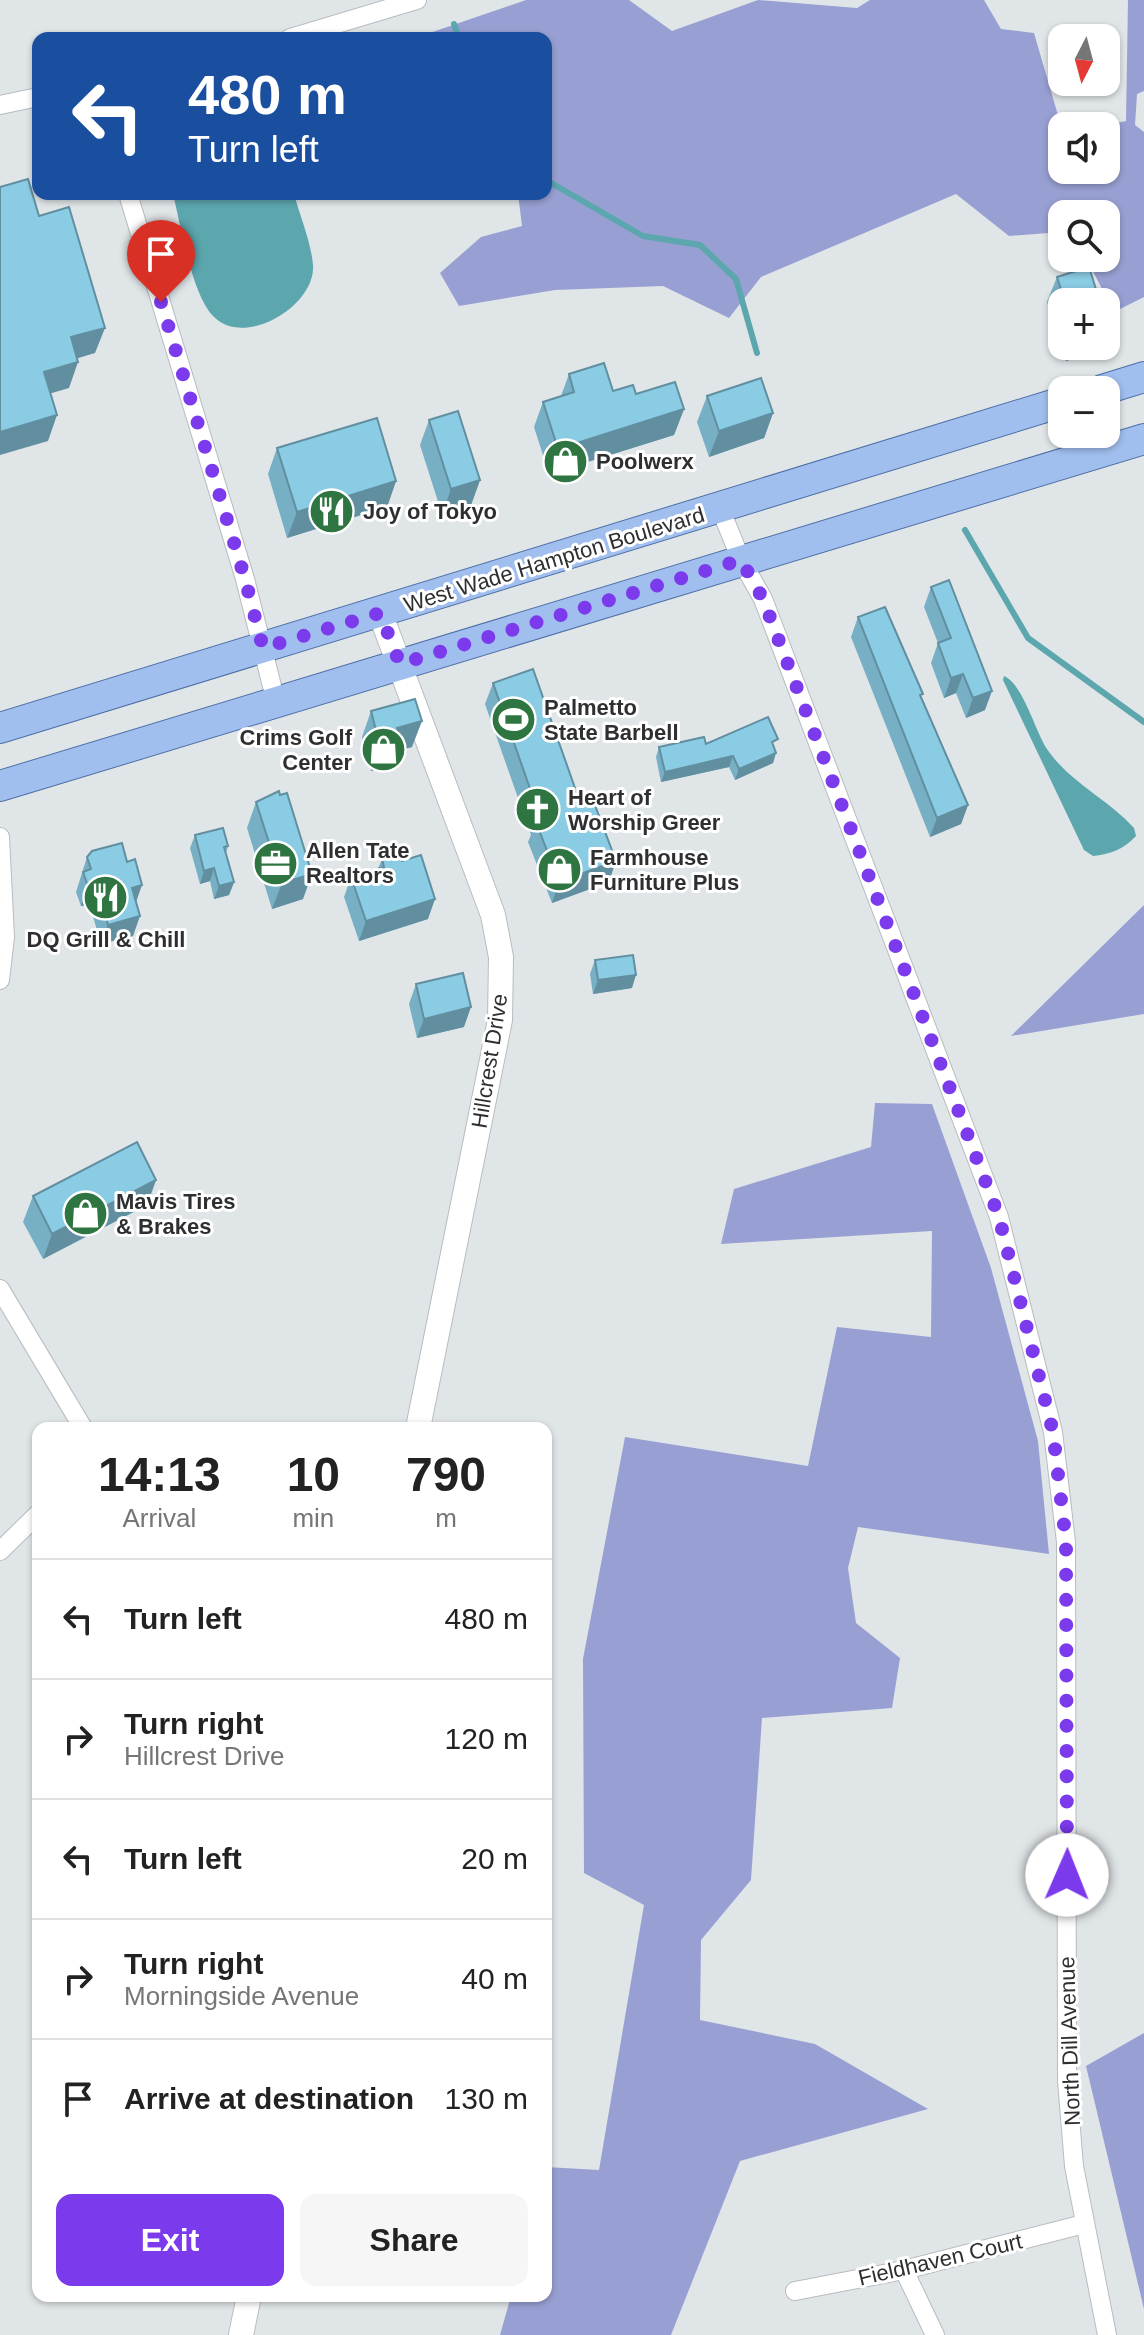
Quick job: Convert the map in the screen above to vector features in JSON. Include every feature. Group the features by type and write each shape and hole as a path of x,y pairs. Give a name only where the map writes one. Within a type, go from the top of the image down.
{"main road":[{"path":"1120,384 1144,377"},
{"name":"West Wade Hampton Boulevard","path":"0,728 1048,406"},
{"path":"0,786 1144,439"}],"street":[{"path":"310,32 417,0"},
{"path":"0,105 32,98"},
{"path":"130,200 245,579 276,702"},
{"name":"North Dill Avenue","path":"720,508 741,560 763,599 889,937 984,1174 1012,1264 1053,1432 1066,1542 1067,2081 1074,2166 1107,2335"},
{"name":"Hillcrest Drive","path":"380,613 493,915 501,957 503,995 419,1422"},
{"path":"0,837 5,937 0,980"},
{"path":"0,1289 79,1422"},
{"path":"0,1551 32,1520"},
{"name":"Fieldhaven Court","path":"795,2291 904,2270 1084,2224"},
{"path":"904,2270 935,2335"},
{"path":"241,2335 248,2302"}],"shaded area":[{"path":"526,0 629,0 672,31 758,0 857,8 870,0 984,0 1001,29 1034,33 1048,81 1048,96 1052,96 1057,112 1048,112 1048,184 1120,184 1120,122 1126,121 1128,0 1144,0 1144,91 1137,94 1135,125 1144,132 1144,297 1120,309 1120,288 1102,288 1093,272 1120,272 1120,200 1048,200 1048,233 1009,236 956,194 761,277 729,318 663,286 555,290 459,306 440,273 481,237 522,226 519,200 552,200 552,32 433,32"},
{"path":"174,200 296,200 308,238 313,265 311,280 303,295 276,318 242,328 226,325 213,316 205,305 183,240"},
{"path":"1004,676 1017,688 1042,741 1056,761 1134,828 1136,836 1126,845 1093,856 1084,850 1003,680"},
{"path":"1144,905 1144,1014 1011,1036"},
{"path":"875,1103 932,1104 991,1268 1038,1441 1049,1554 858,1527 848,1568 856,1623 900,1658 892,1708 762,1718 751,1880 701,1940 700,2020 815,2044 928,2109 740,2161 671,2335 500,2335 509,2302 552,2302 552,2167 599,2170 644,1905 584,1873 583,1659 625,1437 808,1466 837,1327 931,1337 932,1231 721,1244 734,1189 871,1147"},
{"path":"1144,2033 1144,2309 1086,2066"}],"building":[{"path":"28,179 39,216 69,207 105,328 71,337 78,362 44,372 57,415 0,432 0,187"},
{"path":"1073,272 1091,272 1096,288 1061,288 1057,277"},
{"path":"604,363 613,391 633,385 636,394 675,382 684,409 558,449 543,402 574,392 569,374"},
{"path":"761,378 773,413 719,431 707,396"},
{"path":"458,411 480,480 451,489 429,420"},
{"path":"377,418 396,481 297,512 277,448"},
{"path":"949,580 992,691 973,698 963,674 951,678 938,643 951,638 931,587"},
{"path":"885,607 968,805 937,818 858,617"},
{"path":"533,669 581,805 593,800 616,861 559,882 536,822 541,820 493,683"},
{"path":"415,699 422,721 397,728 400,741 380,746 371,711"},
{"path":"768,717 778,739 772,742 776,753 739,769 733,756 665,772 659,747 704,737 706,744"},
{"path":"279,791 280,795 287,793 312,874 282,883 256,802"},
{"path":"223,828 228,846 224,847 234,882 219,886 214,868 204,871 195,835"},
{"path":"122,843 127,862 135,859 142,885 132,888 140,916 108,925 97,886 88,886 83,872 91,869 87,857 92,851"},
{"path":"400,854 402,861 421,855 435,899 366,921 351,877 384,867 382,859"},
{"path":"633,955 636,975 598,980 595,960"},
{"path":"463,973 471,1007 424,1019 416,984"},
{"path":"137,1142 156,1180 52,1234 33,1196"}],"waterway":[{"path":"454,24 457,32"},
{"path":"552,183 643,236 700,245 736,279 757,353"},
{"path":"965,530 1028,638 1144,722"}],"place":[{"name":"Poolwerx","path":"565,461"},
{"name":"Joy of Tokyo","path":"332,511"},
{"name":"Palmetto State Barbell","path":"513,720"},
{"name":"Crims Golf Center","path":"383,750"},
{"name":"Heart of Worship Greer","path":"537,810"},
{"name":"Allen Tate Realtors","path":"275,863"},
{"name":"Farmhouse Furniture Plus","path":"559,870"},
{"name":"DQ Grill & Chill","path":"106,898"},
{"name":"Mavis Tires & Brakes","path":"85,1214"}],"route":[{"path":"161,302 263,648 380,613 400,664 741,560 763,599 889,937 984,1174 1012,1264 1053,1432 1064,1502 1067,1875"}]}
